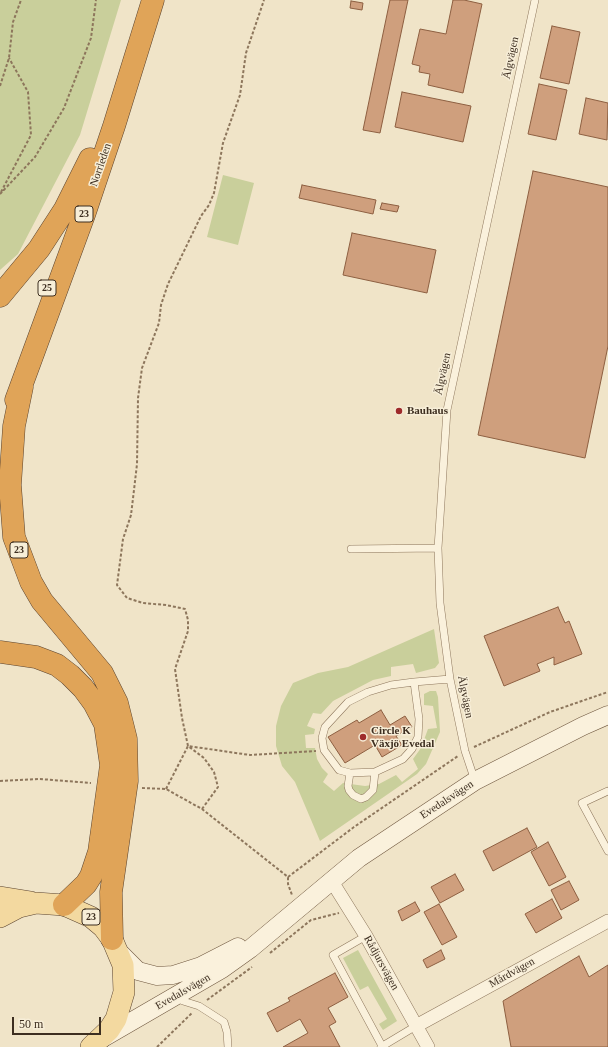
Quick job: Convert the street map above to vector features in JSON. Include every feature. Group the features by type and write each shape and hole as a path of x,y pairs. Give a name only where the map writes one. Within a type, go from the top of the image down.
{"highway":[{"name":"Norrleden","path":"0,414 34,327 90,159 140,0"},
{"name":"Norrleden","path":"0,440 22,387 114,126 153,0"},
{"name":"23","path":"0,296 40,249 65,209 90,159"},
{"name":"23","path":"22,387 14,426 10,485 14,536 31,582 42,601 102,673 117,703 126,739 127,781 111,892 115,945"},
{"path":"0,652 17,653 36,657 57,665 83,688 94,703 105,724 111,765 99,852 91,876 86,884 64,905"}],"main road":[{"path":"0,896 36,903"},
{"name":"23","path":"0,917 18,907 36,903 64,905 91,917 103,927 115,945 124,978 122,999 116,1019 95,1044"}],"street":[{"name":"Evedalsvägen","path":"95,1044 222,969 244,953 331,880 380,843 475,781 583,726 608,715"},
{"name":"Rådjursvägen","path":"331,880 366,936 428,1047"},
{"name":"Evedalsvägen","path":"115,945 138,971 146,975 157,976 174,974 201,966 235,949 300,905"},
{"name":"Mårdvägen","path":"416,1026 608,921"}],"lane":[{"name":"Älgvägen","path":"475,781 465,751 450,679 440,603 438,548 447,410 535,0"},
{"path":"351,549 438,548"},
{"path":"414,682 419,719 418,737 412,749 403,759 375,772 350,773 339,770 324,750 322,738 325,727 348,702 380,688 414,682 450,679"},
{"path":"350,773 348,786 349,790 353,795 361,799 366,797 373,790 375,772"},
{"path":"608,791 582,803 608,851"},
{"path":"366,936 333,954 381,1046 416,1026"},
{"path":"177,996 183,1001 199,1006 224,1022 227,1032 228,1047"}],"path":[{"path":"0,86 8,58 13,22 21,0"},
{"path":"0,194 35,157 64,108 91,38 96,0"},
{"path":"166,789 188,746 175,669 188,631 188,620 185,609 166,605 143,603 127,598 116,585 123,539 131,515 134,490 137,464 138,398 142,368 159,323 161,305 168,284 201,216 209,205 214,193 223,143 240,96 246,53 264,0"},
{"path":"0,194 31,135 28,92 8,58"},
{"path":"288,877 354,827 465,751 550,712 608,692"},
{"path":"188,746 250,755 324,750"},
{"path":"188,746 204,758 214,772 218,787 202,809"},
{"path":"0,781 40,778 95,784"},
{"path":"140,788 166,789 202,809 288,877"},
{"path":"288,877 288,884 291,894 300,905"},
{"path":"268,955 311,920 338,914 348,907"},
{"path":"157,1047 199,1006 256,964"}],"green space":[{"path":"0,0 121,0 80,135 18,254 0,270"},
{"path":"223,175 254,183 238,245 207,237"},
{"path":"434,629 439,663 435,668 416,673 413,664 391,667 391,676 373,680 333,701 321,714 313,713 307,726 315,729 314,734 305,735 306,748 315,748 317,759 322,768 328,774 323,782 334,791 343,783 365,786 379,784 396,775 402,782 418,769 413,759 421,748 428,729 437,728 433,706 424,705 424,694 430,691 436,691 438,697 440,732 426,764 417,774 320,841 295,782 282,766 276,746 276,726 281,706 293,683 318,673 348,667"},
{"path":"358,950 397,1021 383,1030 379,1024 387,1019 368,986 360,990 343,958"}],"building":[{"path":"390,0 408,0 380,133 363,130"},
{"path":"453,0 464,0 482,4 463,93 428,85 430,74 419,72 420,66 412,64 420,29 446,34"},
{"path":"351,1 363,3 362,10 350,8"},
{"path":"552,26 580,32 569,84 540,78"},
{"path":"539,84 567,90 556,140 528,134"},
{"path":"402,92 471,106 463,142 395,127"},
{"path":"586,98 608,103 607,140 579,134"},
{"path":"533,171 608,187 608,346 585,458 478,435"},
{"path":"302,185 376,200 373,214 299,198"},
{"path":"382,203 399,206 397,212 380,209"},
{"path":"352,233 436,250 427,293 343,275"},
{"path":"558,607 565,623 569,621 582,654 554,665 554,657 537,664 540,671 504,686 484,636"},
{"name":"Circle K Växjö Evedal","path":"381,710 390,725 405,716 412,727 396,736 402,745 382,757 375,745 345,763 328,737 357,720 359,723"},
{"path":"527,828 537,847 493,871 483,851"},
{"path":"548,842 566,877 549,886 531,852"},
{"path":"455,874 464,890 440,903 431,887"},
{"path":"569,881 579,900 561,910 551,890"},
{"path":"552,899 562,918 536,933 525,914"},
{"path":"415,902 420,911 402,921 398,911"},
{"path":"439,904 457,937 442,945 424,912"},
{"path":"441,950 445,959 427,968 423,960"},
{"path":"579,956 589,977 608,965 608,1047 511,1047 503,1001"},
{"path":"335,973 348,997 328,1008 336,1022 329,1026 340,1047 283,1047 308,1033 300,1019 277,1032 267,1013 290,1001 288,998"}],"place":[{"name":"Bauhaus","path":"399,411"},
{"name":"Circle K Växjö Evedal","path":"363,737"}]}
